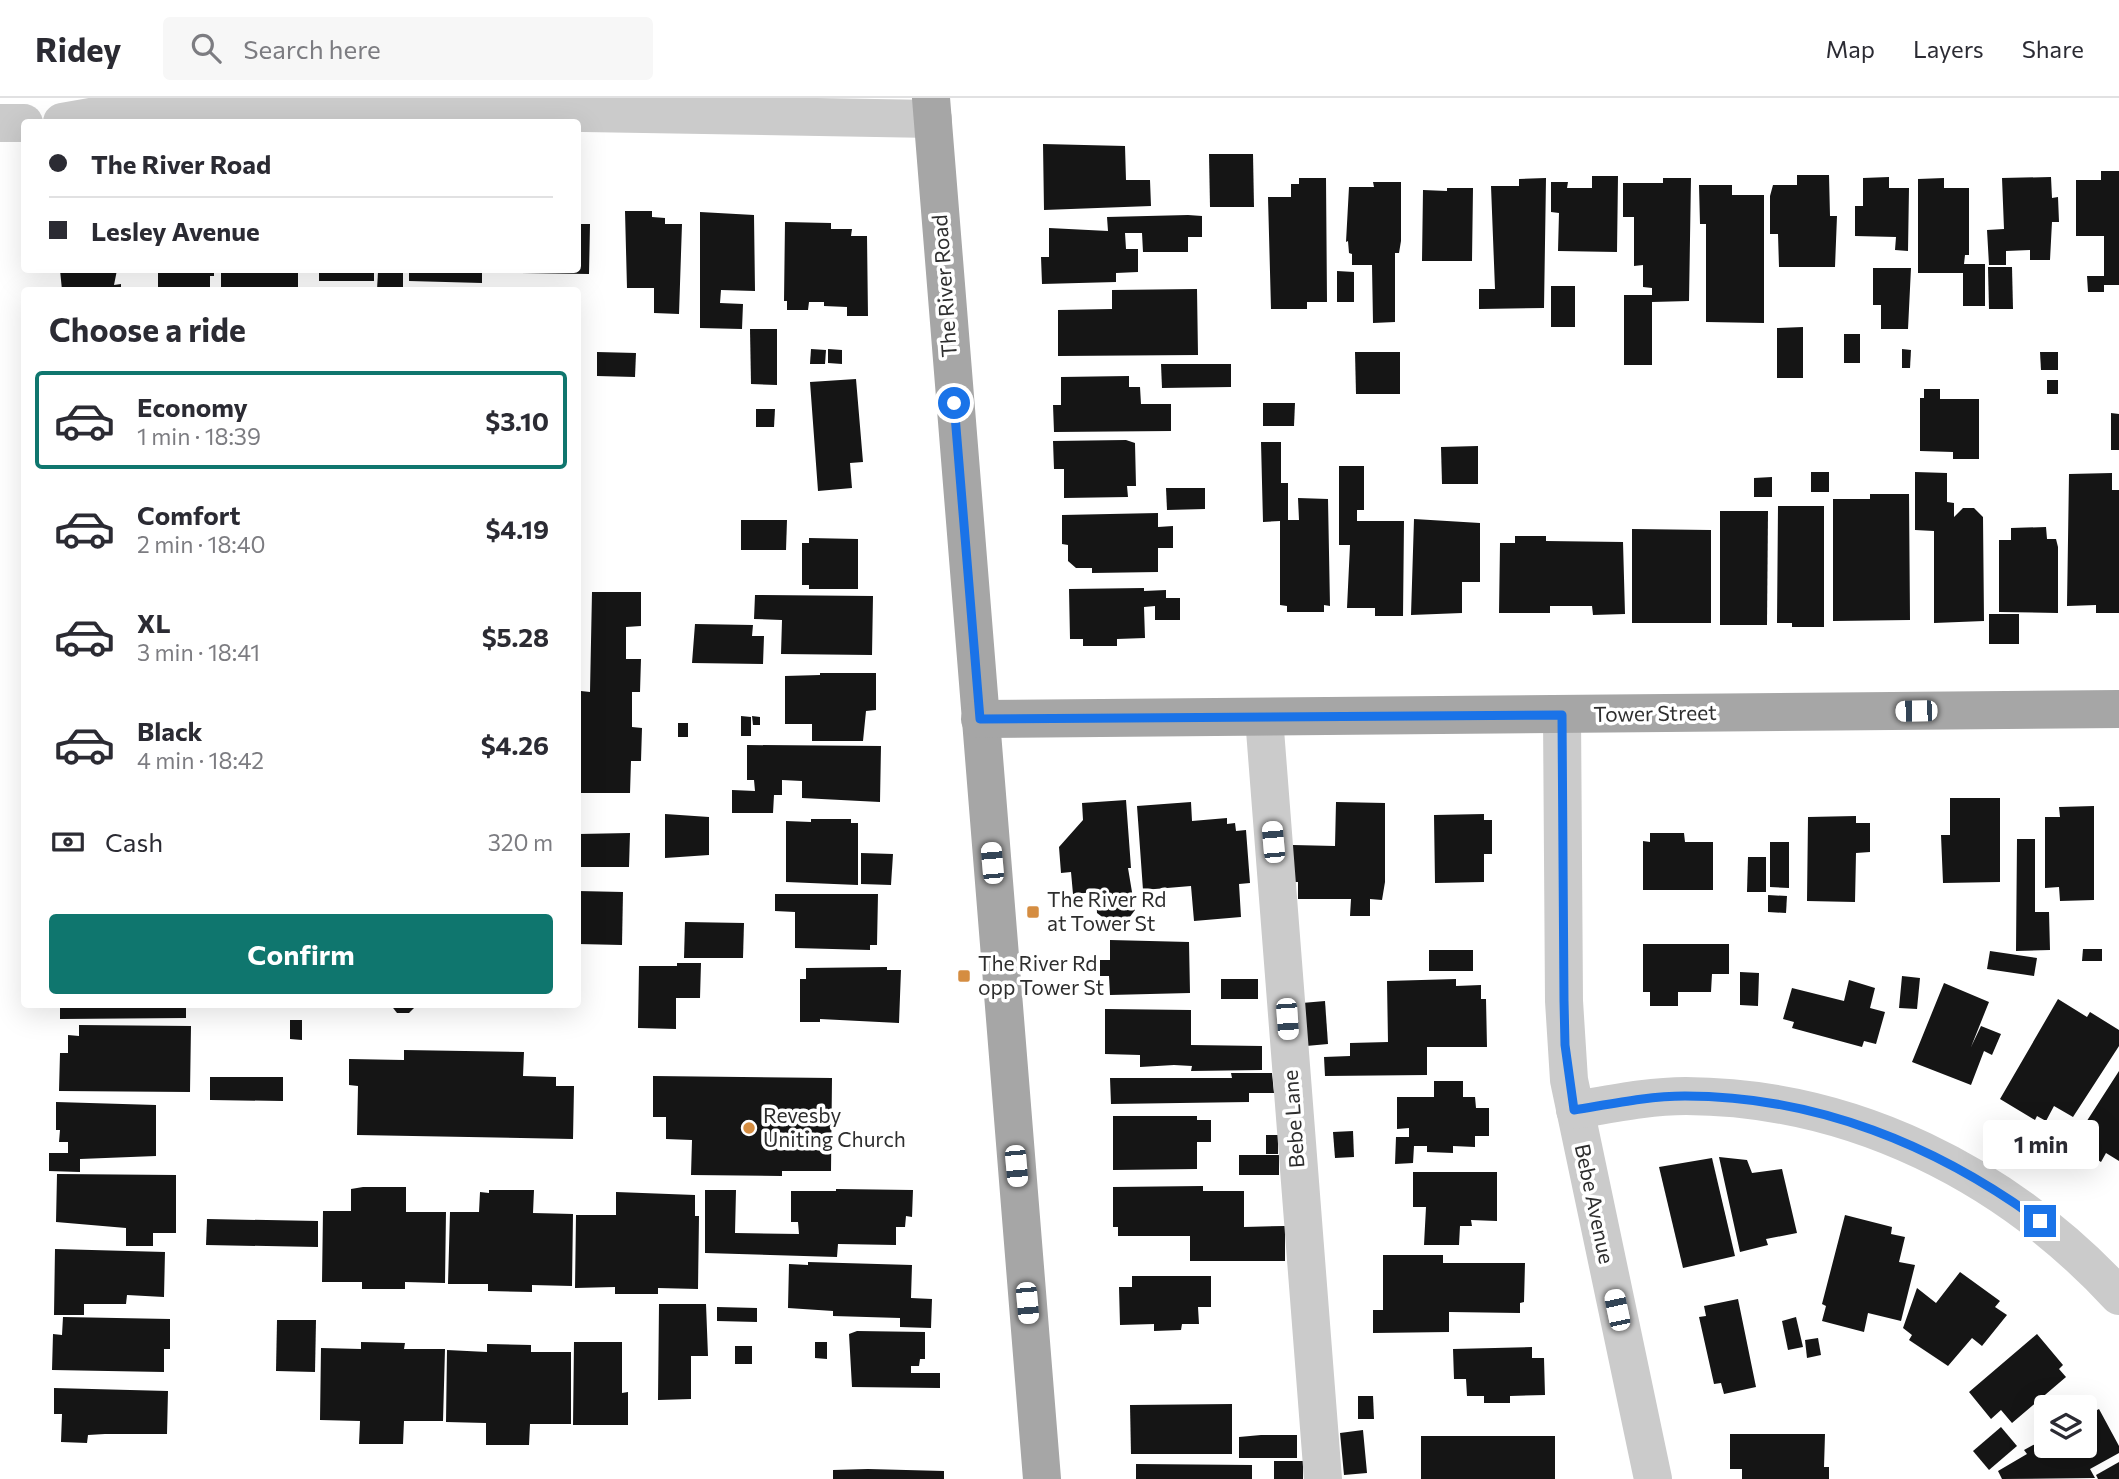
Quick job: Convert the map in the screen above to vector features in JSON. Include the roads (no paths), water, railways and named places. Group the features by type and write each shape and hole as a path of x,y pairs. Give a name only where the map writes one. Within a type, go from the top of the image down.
{"main road":[{"name":"The River Road","path":"932,108 1042,1479"},
{"name":"Tower Street","path":"980,719 2119,709"}],"street":[{"path":"94,98 141,107 932,108"},
{"path":"78,119 141,107"},
{"path":"0,122 21,123"},
{"name":"Bebe Avenue","path":"1562,715 1565,1045 1574,1110 1653,1479"},
{"name":"Bebe Lane","path":"1264,718 1323,1479"},
{"path":"1574,1110 1685,1096 1785,1105 1842,1118 1946,1161 1998,1191 2082,1256 2119,1296"}],"place":[{"name":"The River Rd at Tower St","path":"1033,912"},
{"name":"The River Rd opp Tower St","path":"964,976"},
{"name":"Revesby Uniting Church","path":"749,1128"}]}
